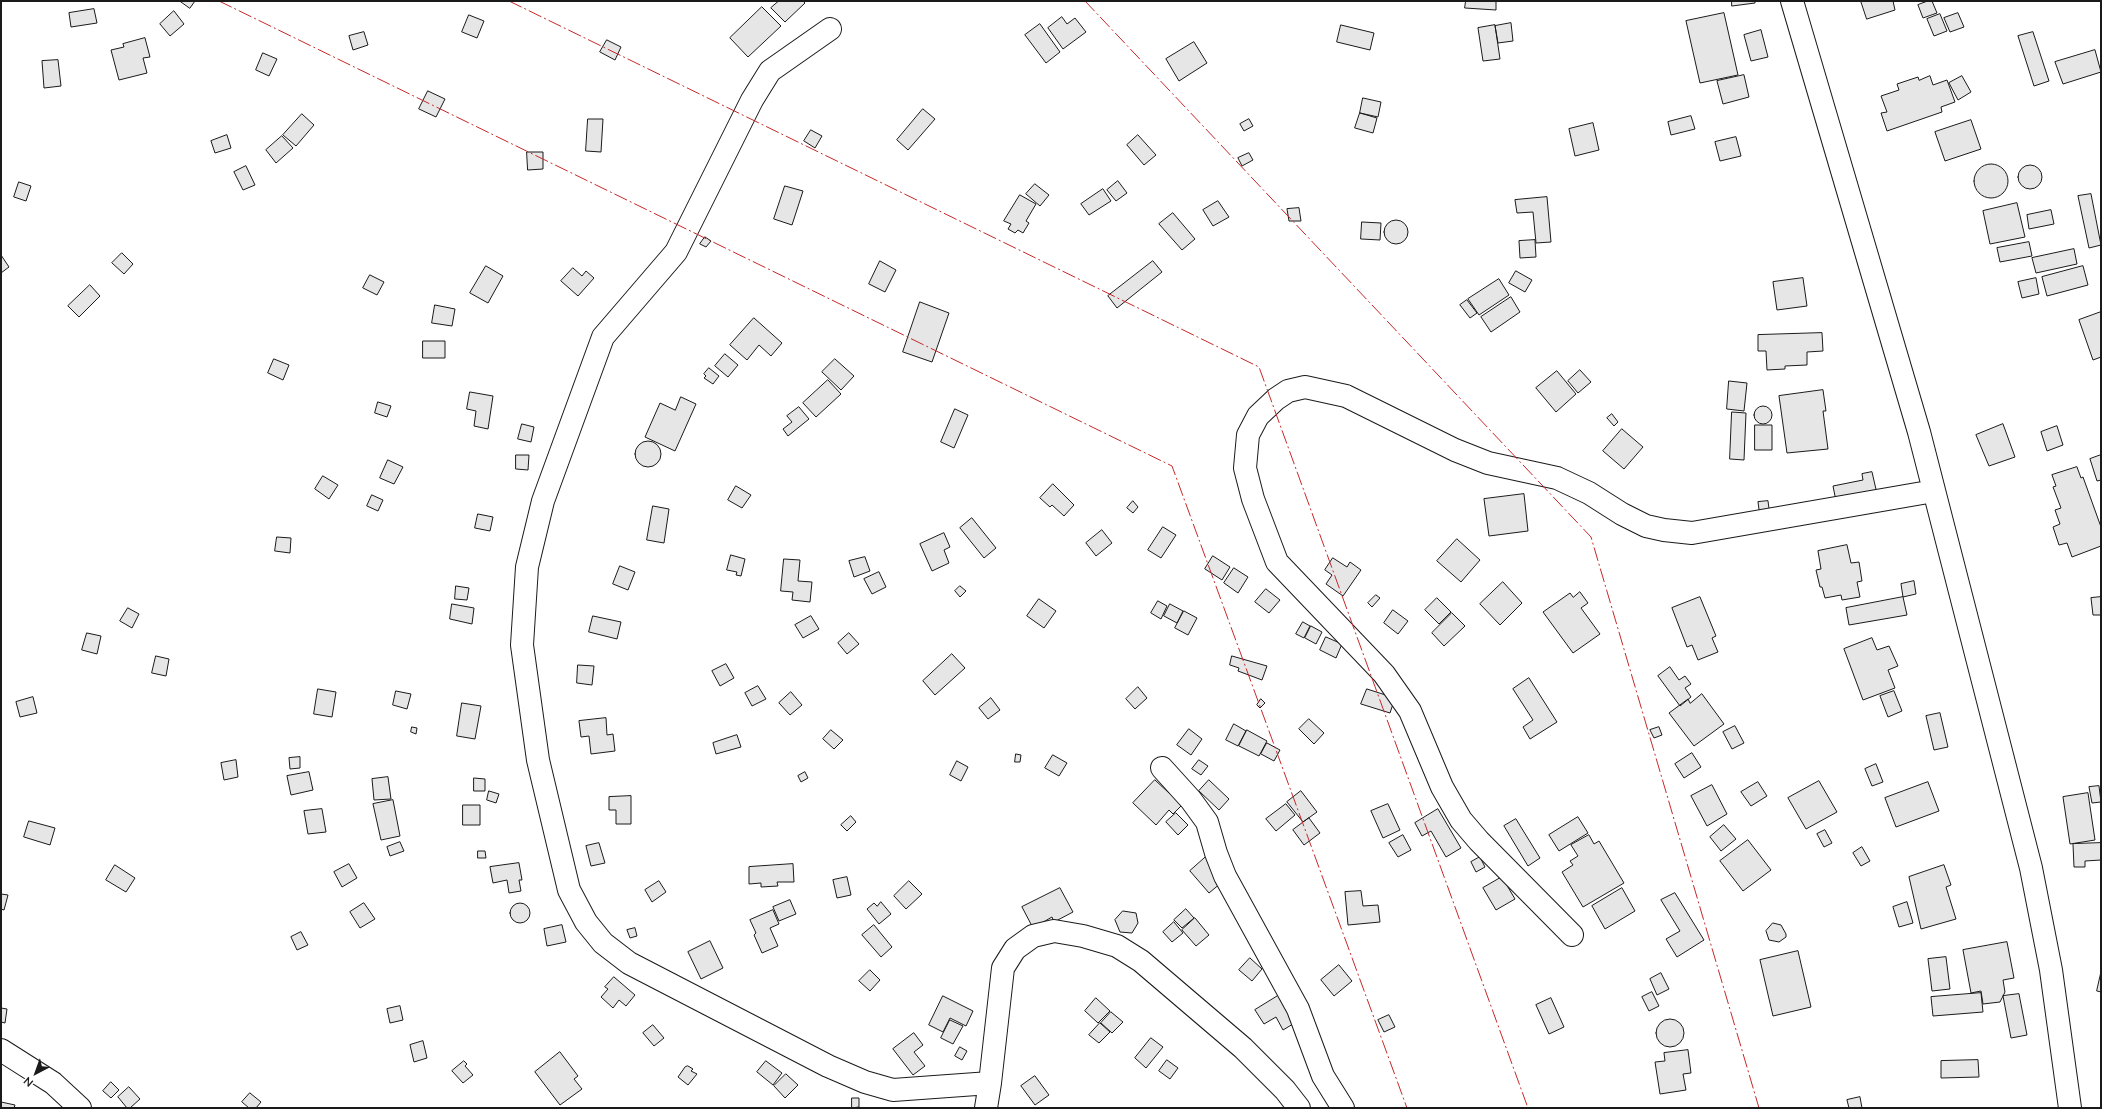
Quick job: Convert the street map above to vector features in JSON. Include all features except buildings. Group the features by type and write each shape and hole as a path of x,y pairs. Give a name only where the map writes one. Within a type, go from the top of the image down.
{"street":[{"path":"1792,1 1919,432 2031,868 2051,970 2070,1108"},
{"path":"830,29 770,71 752,100 676,252 603,337 543,501 527,567 522,645 538,760 569,890 586,922 603,943 629,963 828,1066 865,1082 893,1090 990,1083"},
{"path":"1572,935 1461,820 1442,787 1410,711 1384,674 1277,562 1253,499 1245,468 1248,435 1258,416 1276,399 1288,391 1306,387 1346,396 1455,450 1488,463 1557,478 1589,493 1622,514 1646,526 1664,530 1692,533 1934,491"},
{"path":"1162,768 1191,800 1207,822 1225,876 1298,1009 1323,1076 1343,1108"},
{"path":"986,1108 1003,968 1015,949 1033,936 1054,931 1083,936 1117,946 1141,961 1243,1048 1285,1090 1299,1108"},
{"path":"1,1050 53,1083 80,1108"}],"power":[{"path":"219,1 1172,466 1407,1108"},
{"path":"509,1 1259,367 1528,1108"},
{"path":"1085,1 1591,537 1759,1108"}]}
